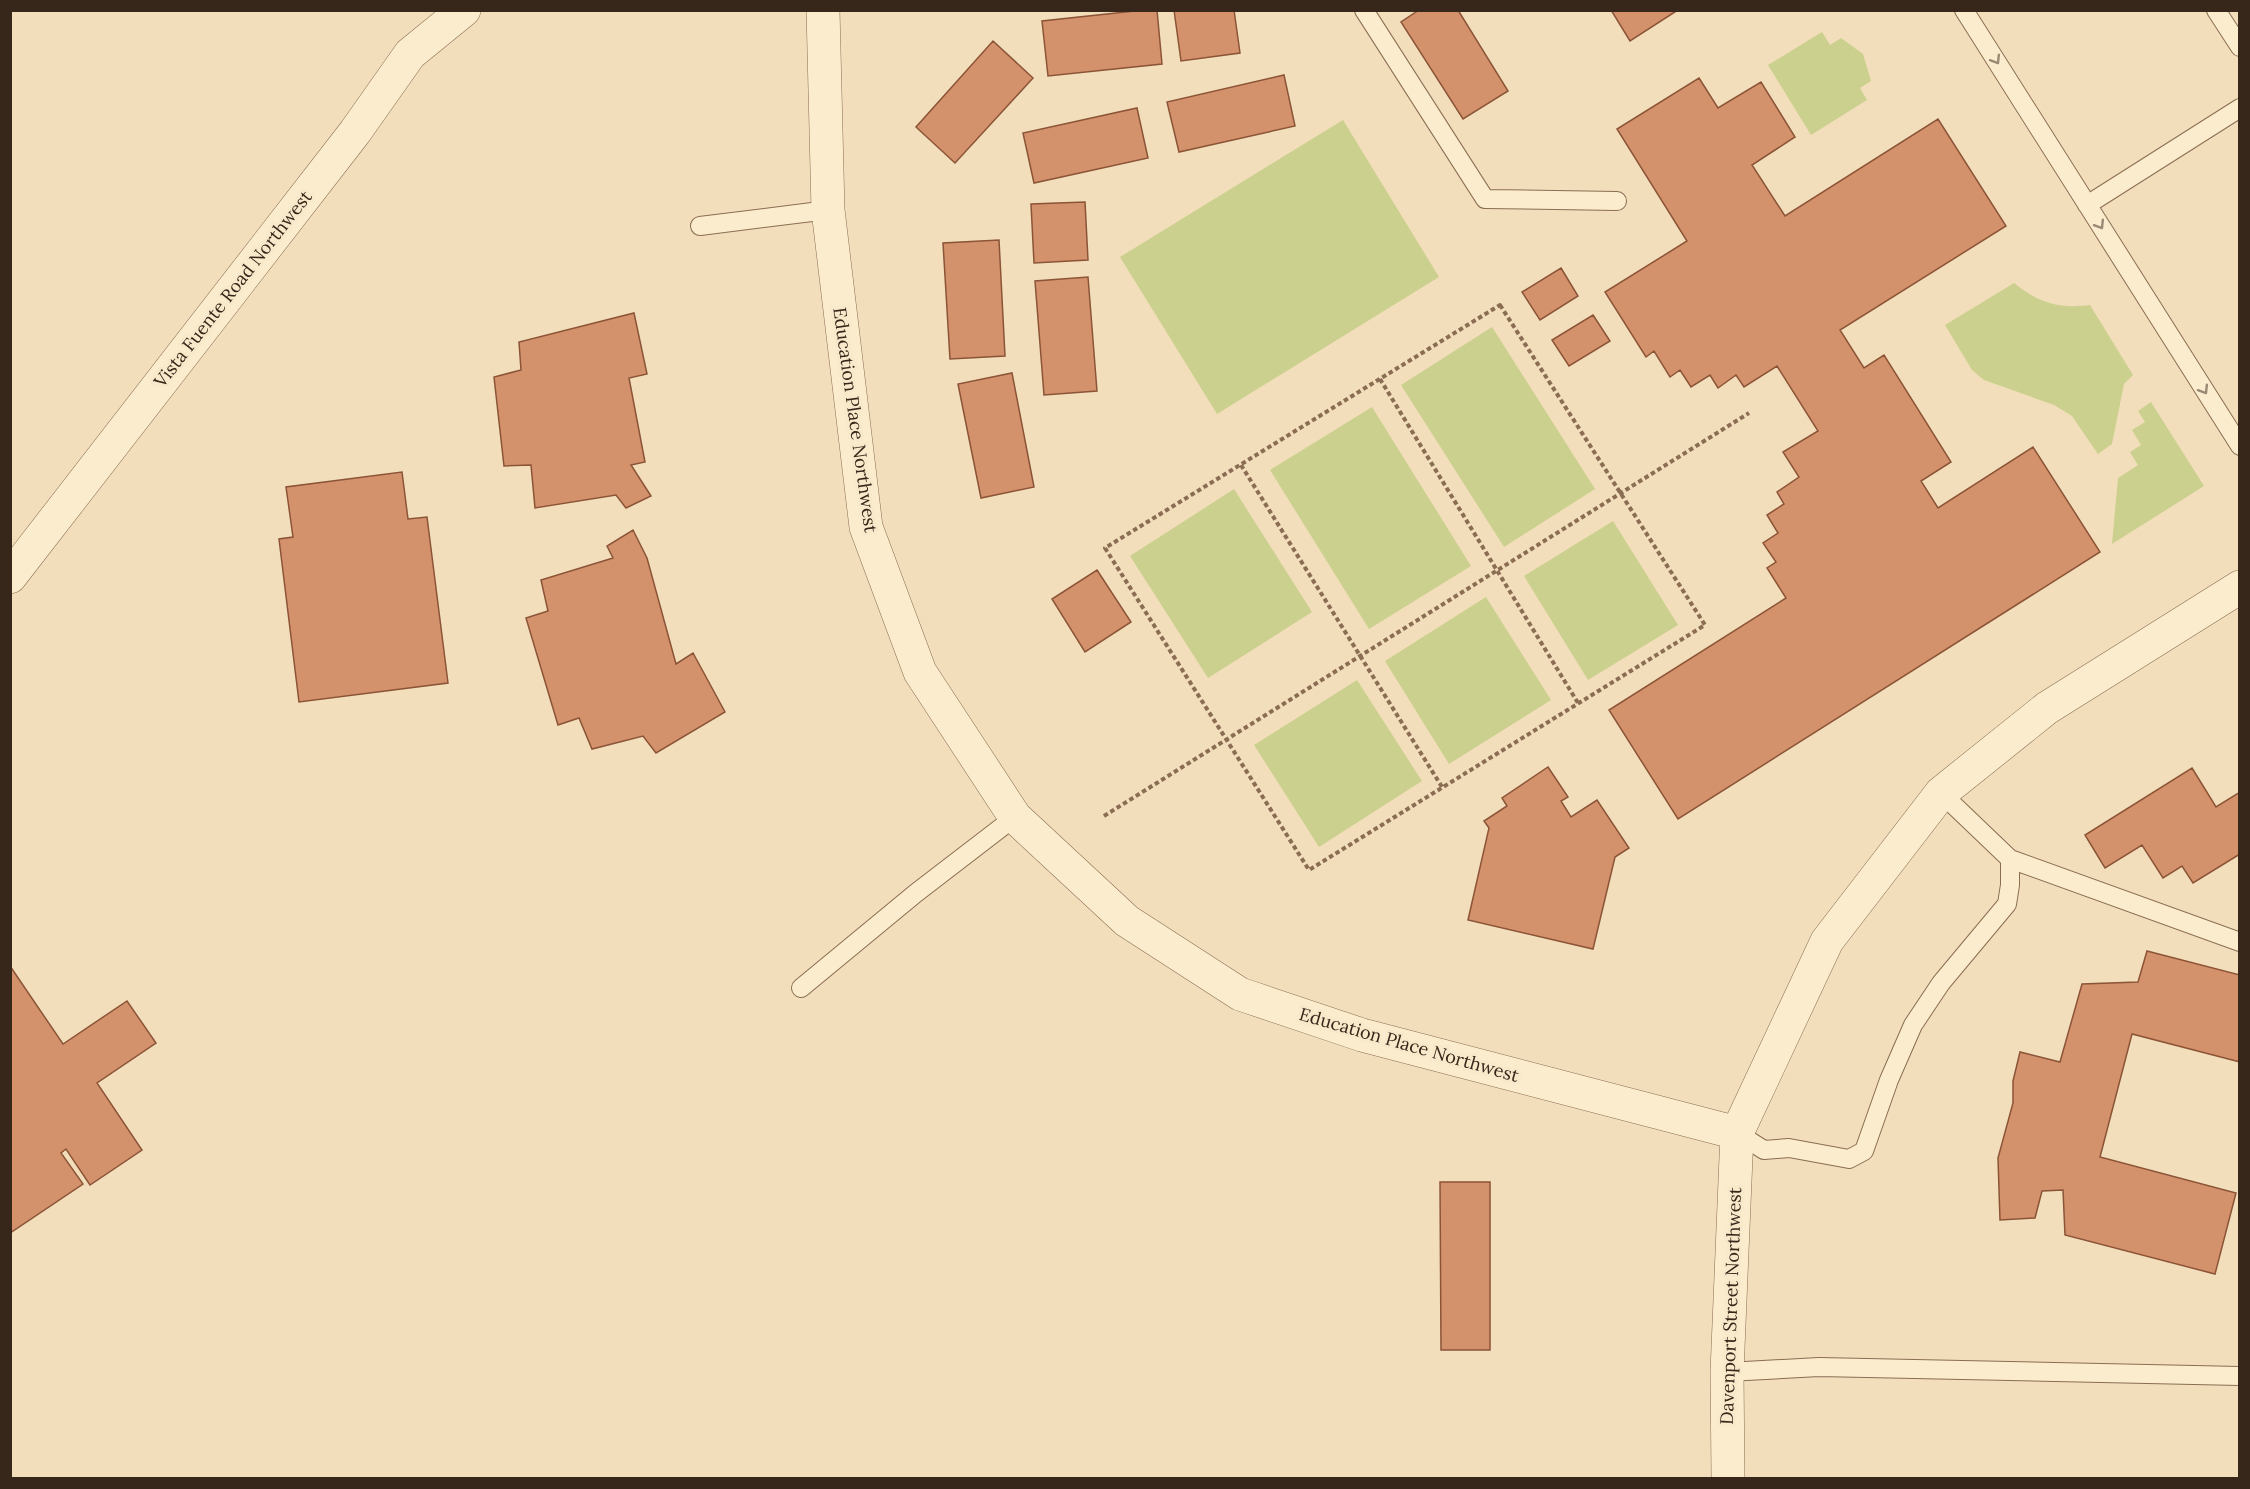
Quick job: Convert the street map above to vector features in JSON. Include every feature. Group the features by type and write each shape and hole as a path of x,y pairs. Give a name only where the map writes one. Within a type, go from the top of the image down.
{"street":[{"name":"Vista Fuente Road Northwest","path":"10,577 355,132 410,54 464,10"},
{"name":"Education Place Northwest","path":"823,10 828,210 866,527 920,672 1015,818 1127,921 1240,994 1362,1035 1737,1133"},
{"path":"1737,1133 1827,941 1941,793 2047,708 2240,587"},
{"name":"Davenport Street Northwest","path":"1728,1479 1727,1372 1737,1133"}],"lane":[{"path":"1364,10 1485,199 1617,201"},
{"path":"1964,10 2240,446"},
{"path":"2216,10 2240,47"},
{"path":"2087,205 2240,108"},
{"path":"700,226 828,210"},
{"path":"1941,793 2010,859 2240,942"},
{"path":"801,988 916,893 1015,818"},
{"path":"1737,1133 1764,1150 1789,1148 1849,1159 1864,1151 1889,1080 1913,1025 1941,983 2007,904 2010,859"},
{"path":"1727,1372 1819,1367 2240,1376"}],"path":[{"path":"1500,304 1705,625 1309,870 1105,548 1380,379 1500,304"},
{"path":"1380,379 1578,703"},
{"path":"1104,816 1749,413"},
{"path":"1241,465 1442,787"}],"green space":[{"path":"1822,32 1830,45 1841,38 1863,54 1871,81 1860,88 1867,100 1811,135 1768,65"},
{"path":"1343,120 1439,277 1217,414 1120,257"},
{"path":"2014,283 2049,303 2068,306 2090,305 2133,375 2124,384 2112,444 2098,454 2072,416 2054,405 1984,380 1972,370 1945,325"},
{"path":"1492,327 1595,489 1504,547 1401,385"},
{"path":"2151,402 2204,486 2112,544 2118,478 2138,465 2130,452 2141,445 2132,430 2145,422 2138,411"},
{"path":"1372,407 1471,566 1369,629 1270,470"},
{"path":"1234,489 1312,612 1208,678 1130,556"},
{"path":"1613,521 1678,625 1588,680 1524,576"},
{"path":"1486,597 1551,700 1449,764 1385,661"},
{"path":"1357,680 1422,781 1319,847 1254,745"}],"building":[{"path":"1157,10 1162,64 1048,76 1042,21"},
{"path":"1174,10 1234,10 1240,53 1181,61"},
{"path":"1419,10 1458,10 1508,91 1463,119 1401,22"},
{"path":"1611,10 1678,10 1630,41"},
{"path":"993,41 1033,78 955,163 916,127"},
{"path":"1284,75 1295,126 1179,152 1167,102"},
{"path":"1699,78 1718,108 1761,82 1795,137 1752,165 1785,216 1938,119 2006,226 1840,330 1864,368 1884,355 1951,462 1921,481 1938,508 2033,447 2100,552 1678,819 1609,710 1786,598 1767,568 1776,562 1763,543 1778,533 1767,515 1784,504 1777,492 1799,477 1783,452 1818,431 1777,366 1744,387 1736,375 1718,388 1710,375 1691,387 1680,370 1670,377 1654,351 1646,357 1605,292 1687,241 1617,129"},
{"path":"1137,108 1148,158 1034,183 1023,133"},
{"path":"1085,202 1088,260 1034,263 1031,204"},
{"path":"999,240 1005,356 950,359 943,243"},
{"path":"1561,268 1578,296 1540,320 1522,292"},
{"path":"1088,277 1097,391 1044,395 1035,281"},
{"path":"634,313 647,374 629,378 645,462 631,465 651,496 626,508 616,495 535,508 531,465 504,466 494,377 521,370 519,342"},
{"path":"1593,315 1610,341 1569,366 1552,340"},
{"path":"1012,373 1034,487 981,498 958,384"},
{"path":"402,472 408,519 427,517 448,683 299,702 279,539 293,537 286,487"},
{"path":"633,530 647,558 676,664 693,653 725,712 656,753 643,736 592,749 579,718 558,725 526,618 548,611 541,580 613,558 607,546"},
{"path":"1097,570 1131,622 1085,652 1052,599"},
{"path":"1548,767 1568,797 1561,801 1571,817 1597,800 1629,848 1615,857 1593,949 1468,920 1489,828 1484,821 1507,806 1502,798"},
{"path":"2192,768 2216,807 2240,792 2240,854 2193,883 2182,866 2163,878 2142,845 2105,868 2085,835"},
{"path":"2147,951 2240,975 2240,1062 2132,1034 2100,1157 2236,1193 2215,1274 2065,1235 2063,1190 2042,1191 2035,1218 2000,1220 1998,1158 2013,1103 2013,1081 2020,1052 2060,1062 2082,984 2138,982"},
{"path":"10,966 63,1044 127,1001 156,1043 97,1083 142,1150 90,1185 66,1149 61,1153 83,1184 10,1233"},
{"path":"1440,1182 1490,1182 1490,1350 1441,1350"}]}
